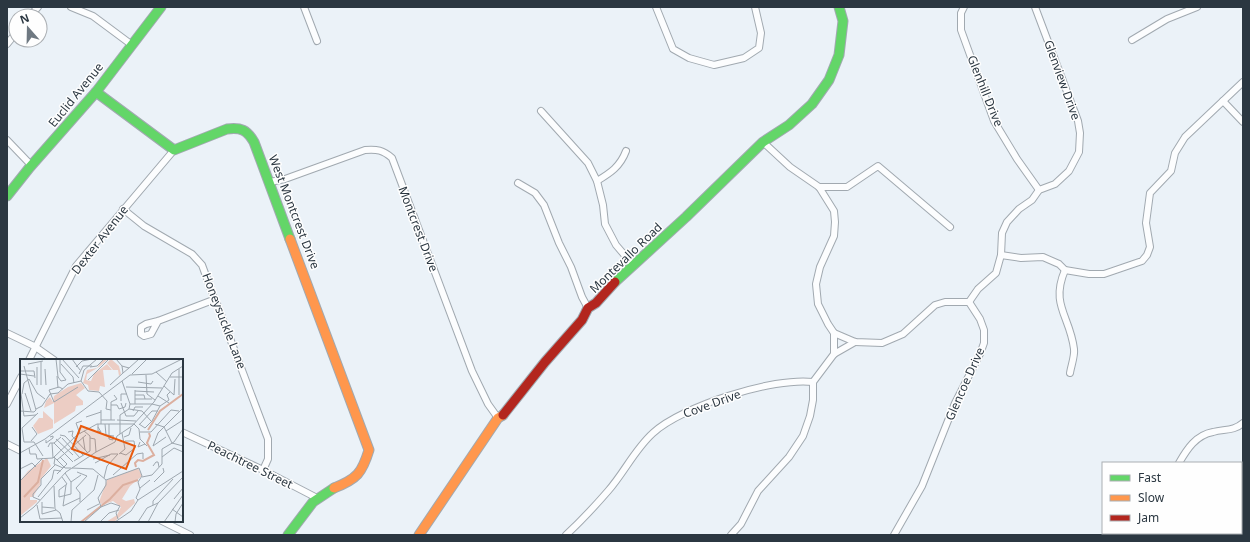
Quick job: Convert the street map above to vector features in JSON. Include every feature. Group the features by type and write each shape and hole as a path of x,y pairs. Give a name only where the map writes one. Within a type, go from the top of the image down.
{"street":[{"path":"71,7 93,16 132,45"},
{"name":"Euclid Avenue","path":"7,196 28,171 31,165 38,159 96,92 161,7"},
{"path":"304,7 318,41"},
{"path":"656,7 673,49 689,58 714,65 744,58 759,48 761,33 755,7"},
{"name":"Montevallo Road","path":"419,535 498,418 506,413 545,362 582,320 588,308 596,303 612,284 686,217 763,142 789,125 812,104 829,80 839,55 843,21 839,7"},
{"name":"Glenhill Drive","path":"964,7 961,13 961,30 994,121 1017,159 1039,190"},
{"name":"Glenview Drive","path":"969,302 978,289 996,273 1001,255 1002,233 1007,222 1019,209 1032,200 1039,190 1055,184 1070,171 1079,152 1080,133 1078,121 1035,7"},
{"path":"1132,40 1167,19 1197,7"},
{"path":"1001,255 1021,258 1043,257 1059,264 1065,270 1089,274 1104,274 1142,261 1147,255 1150,247 1146,222 1150,193 1171,171 1175,153 1185,137 1243,82"},
{"path":"96,92 174,150"},
{"path":"1223,101 1243,122"},
{"path":"541,111 588,163 597,180 603,205 605,224 616,245 633,265"},
{"name":"West Montcrest Drive","path":"174,150 232,127 242,129 250,135 254,142 367,440 369,450 365,468 350,482 330,489 317,498"},
{"path":"7,140 31,165"},
{"path":"763,142 790,167 818,187 834,211 834,236 820,267 816,284 818,304 834,333 834,354"},
{"name":"Montcrest Drive","path":"270,182 285,179 365,150 376,149 385,152 392,158 472,371 488,404 498,418"},
{"name":"Dexter Avenue","path":"30,359 76,266 174,150"},
{"path":"597,180 613,171 622,162 626,151"},
{"path":"818,187 848,187 878,166 950,227"},
{"path":"518,183 535,193 544,206 588,308"},
{"name":"Honeysuckle Lane","path":"123,209 144,226 192,254 202,265 213,294 213,300 217,304 268,439 268,459 263,470"},
{"path":"1065,270 1060,282 1058,296 1075,350 1070,373"},
{"path":"158,321 213,300"},
{"path":"834,333 855,342 882,343 903,334 935,306 945,302 969,302"},
{"name":"Glencoe Drive","path":"894,535 922,486 955,403 984,343 982,324 969,302"},
{"path":"7,333 52,359"},
{"path":"731,535 742,524 758,491 789,457 803,436 811,411 813,382 834,354 855,342"},
{"path":"7,404 20,378"},
{"name":"Cove Drive","path":"566,535 608,491 653,433 684,412 751,390 788,382 813,382"},
{"path":"1180,462 1195,440 1212,432 1230,430 1243,423"},
{"name":"Peachtree Street","path":"183,432 263,470 317,498"},
{"path":"7,444 20,450"},
{"path":"288,535 308,507 317,498"},
{"path":"164,522 190,535"}],"traffic: fast":[{"path":"7,196 30,167 96,92 161,7"},
{"path":"615,282 686,217 763,142 789,125 812,104 829,80 839,55 843,21 839,7"},
{"path":"96,92 174,150 227,129 236,128 246,132 254,142 290,239"},
{"path":"288,535 313,502 334,488"}],"traffic: slow":[{"path":"290,239 369,450 364,464 358,474 348,482 334,488"},
{"path":"419,535 498,418 503,415"}],"traffic: jam":[{"path":"503,415 545,362 582,320 588,308 596,303 615,282"}]}
